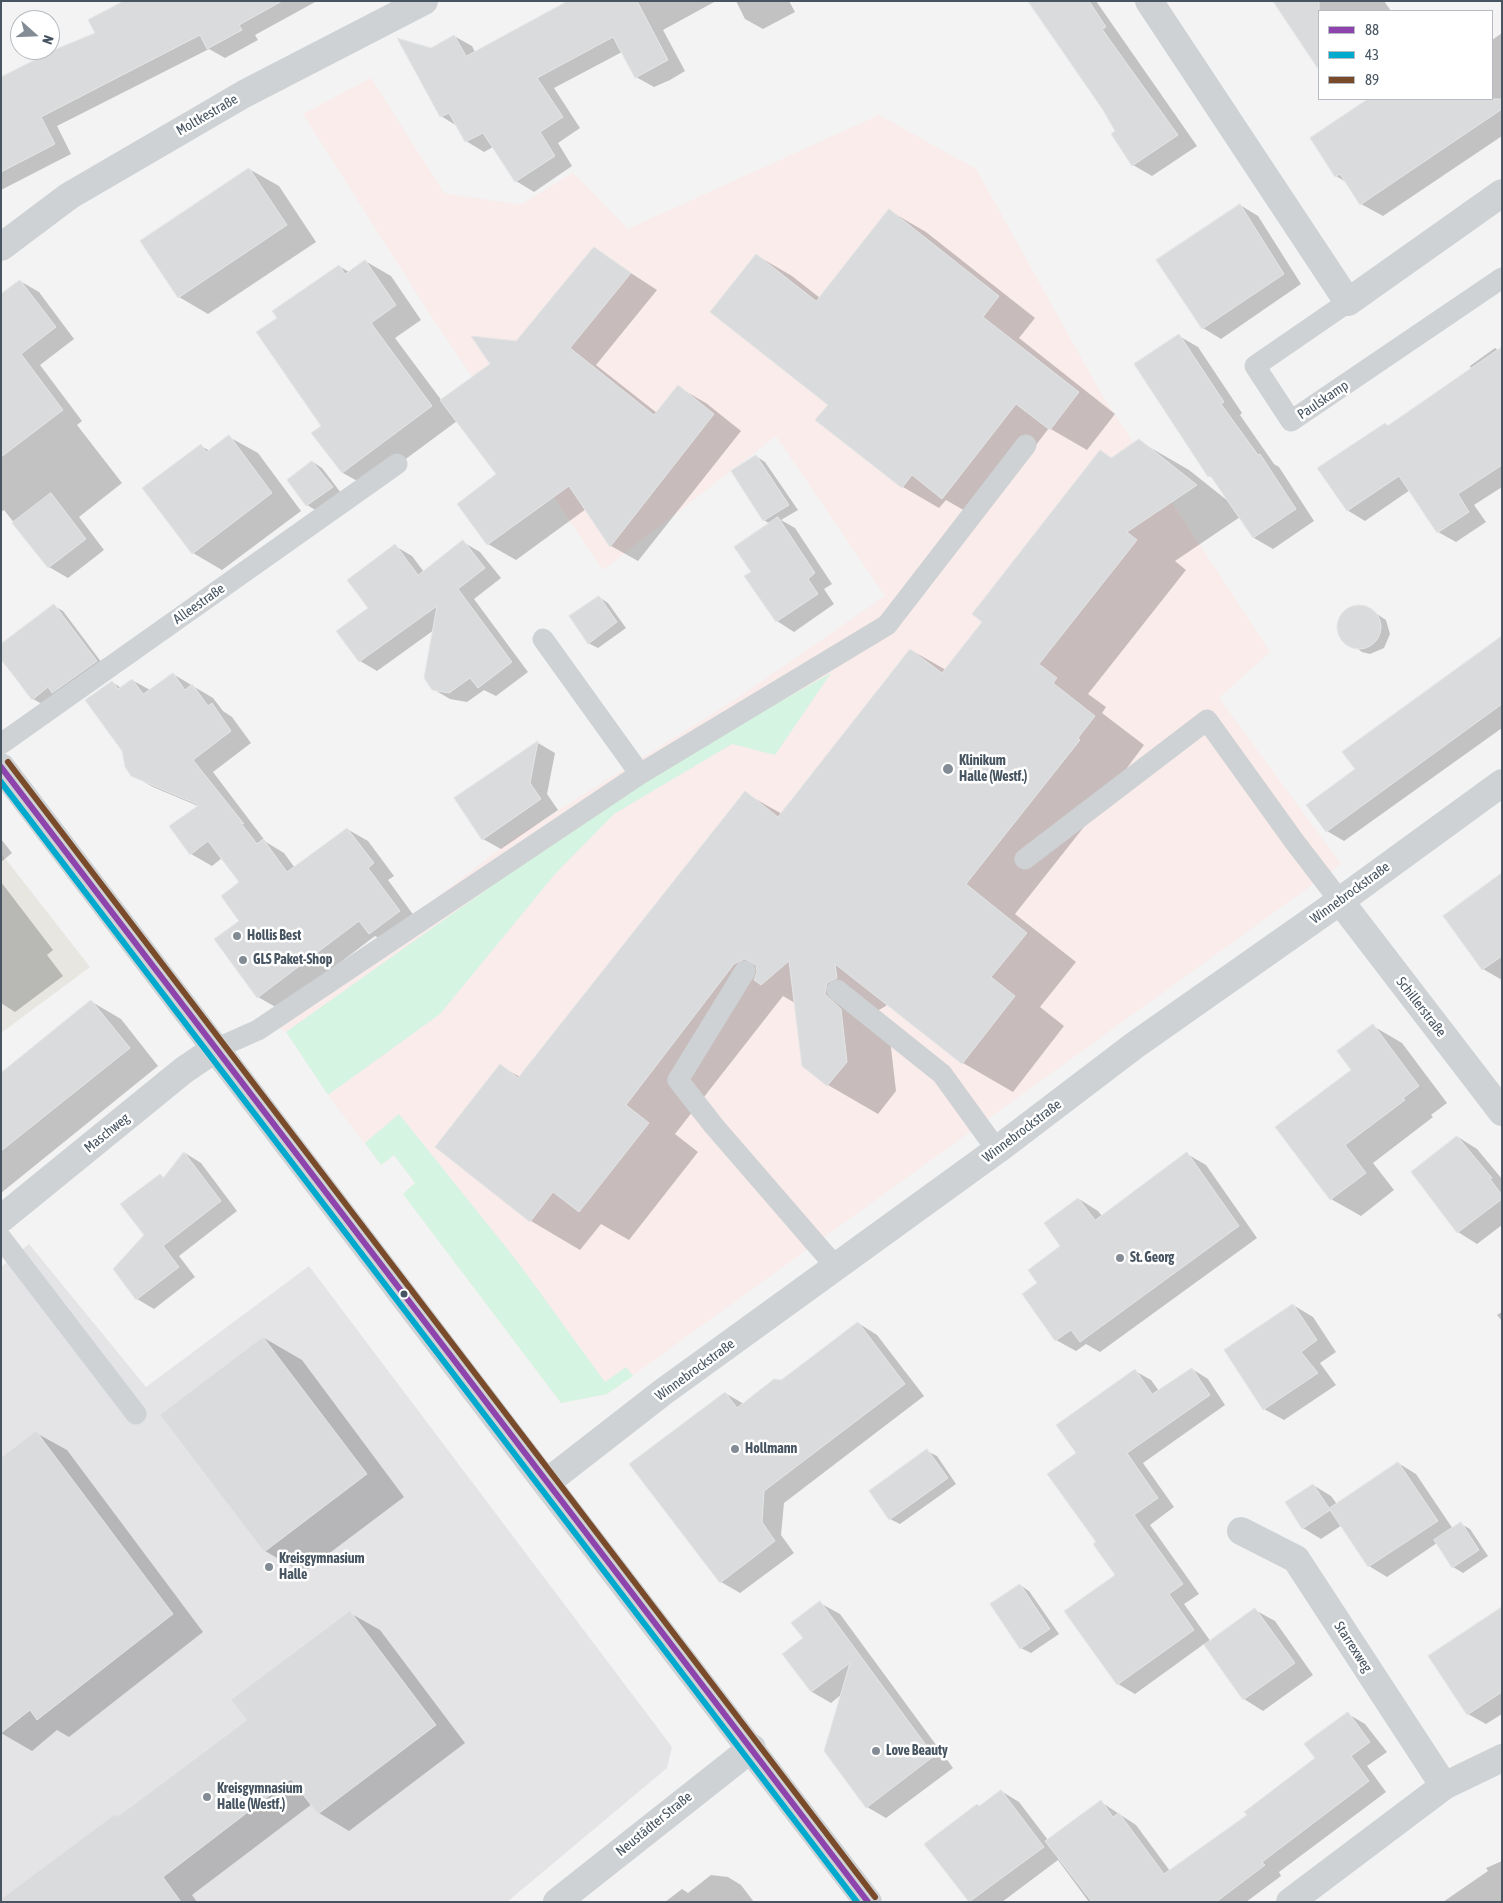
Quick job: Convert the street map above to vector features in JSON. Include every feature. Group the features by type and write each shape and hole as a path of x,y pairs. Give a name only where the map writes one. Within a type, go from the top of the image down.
{"street":[{"name":"Moltkestraße","path":"1,247 69,196 244,94 424,1"},
{"path":"1148,1 1348,302"},
{"name":"Paulskamp","path":"1348,302 1502,193"},
{"path":"1,767 215,1049 333,1200 546,1483 752,1748 868,1902"},
{"name":"Winnebrockstraße","path":"546,1483 663,1392 997,1150 1135,1045 1340,901 1502,783"},
{"name":"Schillerstraße","path":"1340,901 1502,1112"},
{"name":"Maschweg","path":"1,1219 184,1070 215,1049"},
{"name":"Starrexweg","path":"1241,1531 1296,1559 1444,1786"},
{"name":"Neustädter Straße","path":"557,1902 752,1748"},
{"path":"1290,1902 1444,1786 1502,1758"}],"lane":[{"name":"Paulskamp","path":"1348,302 1255,366 1291,421 1502,278"},
{"path":"215,1049 258,1030 640,774 887,625 1026,445"},
{"name":"Alleestraße","path":"1,744 397,464"},
{"path":"544,639 640,774"},
{"path":"1025,859 1207,720 1294,841 1340,901"},
{"path":"745,971 678,1080 714,1126 836,1267"},
{"path":"837,990 942,1074 997,1150"},
{"path":"1,1238 136,1414"}],"shaded area":[{"name":"Klinikum Halle (Westf.)","path":"371,78 444,193 520,205 573,173 628,229 879,115 976,169 1102,395 1270,652 1219,698 1341,864 607,1394 561,1403 403,1194 415,1183 394,1155 381,1165 328,1095 286,1032 273,1024 511,840 739,697 885,596 776,436 603,570 429,313 303,114"},
{"path":"1,853 90,967 1,1033"},
{"name":"Kreisgymnasium Halle","path":"29,1244 146,1387 309,1266 672,1747 667,1768 507,1902 1,1902 1,1267"}],"green space":[{"path":"831,673 775,755 732,744 614,814 555,874 440,1014 328,1095 286,1032 641,780"},
{"path":"399,1114 517,1261 605,1382 626,1367 633,1376 607,1394 561,1403 403,1194 415,1183 394,1155 381,1165 365,1143"}],"building":[{"path":"124,1 282,1 239,25 242,30 207,49 200,35 41,117 55,144 1,172 1,77 34,60 60,60 60,48 95,33 88,20"},
{"path":"568,1 637,1 668,60 635,78 613,37 537,78 563,117 540,132 555,156 515,182 483,133 465,142 449,113 440,117 397,38 431,48 454,35 466,56"},
{"path":"1028,1 1089,1 1106,27 1102,29 1178,135 1132,166 1111,134 1115,131 1103,110"},
{"path":"1273,1 1319,1 1318,68"},
{"path":"1502,99 1502,109 1360,205 1340,174 1335,177 1310,138 1367,100"},
{"path":"249,168 287,225 178,298 140,241"},
{"path":"1240,204 1284,274 1202,329 1156,260"},
{"path":"889,209 999,296 983,317 1079,392 1050,430 1016,404 942,499 912,475 902,488 815,420 828,405 710,312 756,254 816,301"},
{"path":"594,247 631,273 570,348 654,415 678,385 714,414 610,547 569,486 487,545 457,504 496,474 440,400 490,364 471,336 516,341"},
{"path":"365,260 396,305 371,323 432,406 342,473 311,433 321,426 256,332 277,318 272,311 339,265 345,274"},
{"path":"20,280 56,327 21,354 63,410 1,457 1,294"},
{"path":"1179,334 1224,402 1221,404 1258,455 1260,454 1296,509 1253,538 1210,475 1208,477 1134,364"},
{"path":"1502,347 1502,465 1458,494 1469,512 1437,533 1399,476 1347,511 1317,468 1385,423 1387,426"},
{"path":"229,435 272,493 192,554 142,488 201,444 206,452"},
{"path":"1139,439 1197,485 1127,532 1137,540 1039,664 1057,678 1053,683 1095,716 1078,738 1080,740 966,884 1027,933 991,977 1015,996 962,1064 835,964 837,978 827,983 825,994 841,1009 847,1062 827,1086 802,1066 789,961 761,985 754,980 757,972 756,965 745,959 734,964 626,1105 649,1123 579,1212 553,1192 530,1222 435,1147 500,1064 518,1078 745,791 778,817 910,649 942,673 982,622 972,614 1100,450 1111,458"},
{"path":"756,455 789,505 763,521 731,471"},
{"path":"312,461 333,487 306,506 287,480"},
{"path":"51,493 86,539 48,568 12,523"},
{"path":"778,517 815,573 808,579 818,594 776,622 744,576 751,572 734,547"},
{"path":"463,540 485,568 458,589 512,662 478,688 470,678 449,693 432,690 424,678 437,606 359,662 336,631 368,608 347,580 395,544 418,575"},
{"path":"599,596 617,622 588,644 569,616"},
{"path":"54,604 97,661 52,693 48,687 32,700 1,659 1,644"},
{"path":"1359,605 1371,609 1377,615 1381,627 1377,639 1371,645 1359,649 1347,645 1341,639 1337,627 1341,615 1347,609"},
{"path":"1502,636 1502,704 1326,832 1306,805 1355,769 1342,752"},
{"path":"173,673 185,690 192,684 208,706 212,703 231,731 193,760 244,824 240,822 257,844 263,839 287,872 347,828 374,863 368,868 400,911 369,934 359,921 257,998 214,939 239,921 221,896 239,882 208,841 190,855 169,826 199,805 131,776 125,767 122,751 85,700 112,681 118,689 132,679 143,694"},
{"path":"538,741 530,783 541,799 482,840 454,798"},
{"path":"1502,873 1502,956 1482,970 1443,916"},
{"path":"91,1000 130,1048 1,1151 1,1073"},
{"path":"1373,1024 1419,1086 1403,1098 1405,1100 1345,1145 1366,1173 1330,1200 1275,1127 1351,1070 1337,1051"},
{"path":"1457,1136 1492,1178 1490,1179 1502,1195 1502,1199 1457,1233 1411,1172"},
{"path":"184,1152 221,1201 163,1246 179,1267 136,1300 113,1269 144,1235 120,1204 160,1174 163,1178"},
{"name":"St. Georg","path":"1187,1152 1239,1226 1080,1342 1071,1330 1055,1341 1022,1294 1037,1283 1028,1270 1060,1246 1044,1223 1078,1198 1095,1220"},
{"path":"1293,1304 1317,1340 1301,1352 1318,1373 1263,1410 1224,1350"},
{"name":"Hollmann","path":"858,1322 905,1384 764,1491 762,1522 775,1541 720,1583 629,1464 725,1392 737,1408 774,1379 781,1380"},
{"path":"263,1337 367,1474 264,1552 160,1415"},
{"path":"1192,1368 1210,1395 1127,1453 1158,1498 1134,1515 1183,1584 1169,1594 1194,1630 1117,1685 1064,1611 1115,1575 1093,1544 1096,1542 1047,1474 1076,1453 1056,1425 1135,1369 1152,1394"},
{"path":"36,1431 173,1614 37,1720 30,1710 1,1733 1,1458"},
{"path":"927,1449 948,1478 889,1520 869,1491"},
{"path":"1398,1462 1438,1521 1368,1567 1330,1510 1302,1529 1285,1502 1313,1484 1329,1508"},
{"path":"1461,1522 1479,1550 1452,1568 1434,1540"},
{"path":"1020,1584 1050,1629 1020,1649 990,1604"},
{"path":"820,1601 934,1756 866,1808 824,1751 850,1663 811,1692 782,1654 803,1638 791,1623"},
{"path":"1502,1607 1502,1692 1467,1715 1428,1656"},
{"path":"1255,1608 1295,1663 1243,1700 1204,1645"},
{"path":"350,1611 436,1725 318,1814 291,1779 163,1877 181,1902 1,1902 1,1899 115,1814 117,1817 247,1720 231,1700"},
{"path":"1348,1712 1370,1742 1351,1756 1369,1781 1262,1862 1265,1865 1216,1902 1092,1902 1045,1841 1101,1800 1113,1817 1119,1813 1164,1874 1247,1815 1244,1812 1315,1758 1304,1744"},
{"path":"1001,1790 1044,1847 969,1902 924,1844 977,1804 979,1806"}],"transit line":[{"name":"89","path":"8,762 875,1897"},
{"name":"88","path":"1,767 868,1902"},
{"name":"43","path":"1,782 857,1902"}],"place":[{"name":"Klinikum Halle (Westf.)","path":"948,769"},
{"name":"Hollis Best","path":"237,936"},
{"name":"GLS Paket-Shop","path":"243,960"},
{"name":"St. Georg","path":"1120,1258"},
{"name":"Hollmann","path":"735,1449"},
{"name":"Kreisgymnasium Halle","path":"269,1567"},
{"name":"Love Beauty","path":"876,1751"},
{"name":"Kreisgymnasium Halle (Westf.)","path":"207,1797"}]}
